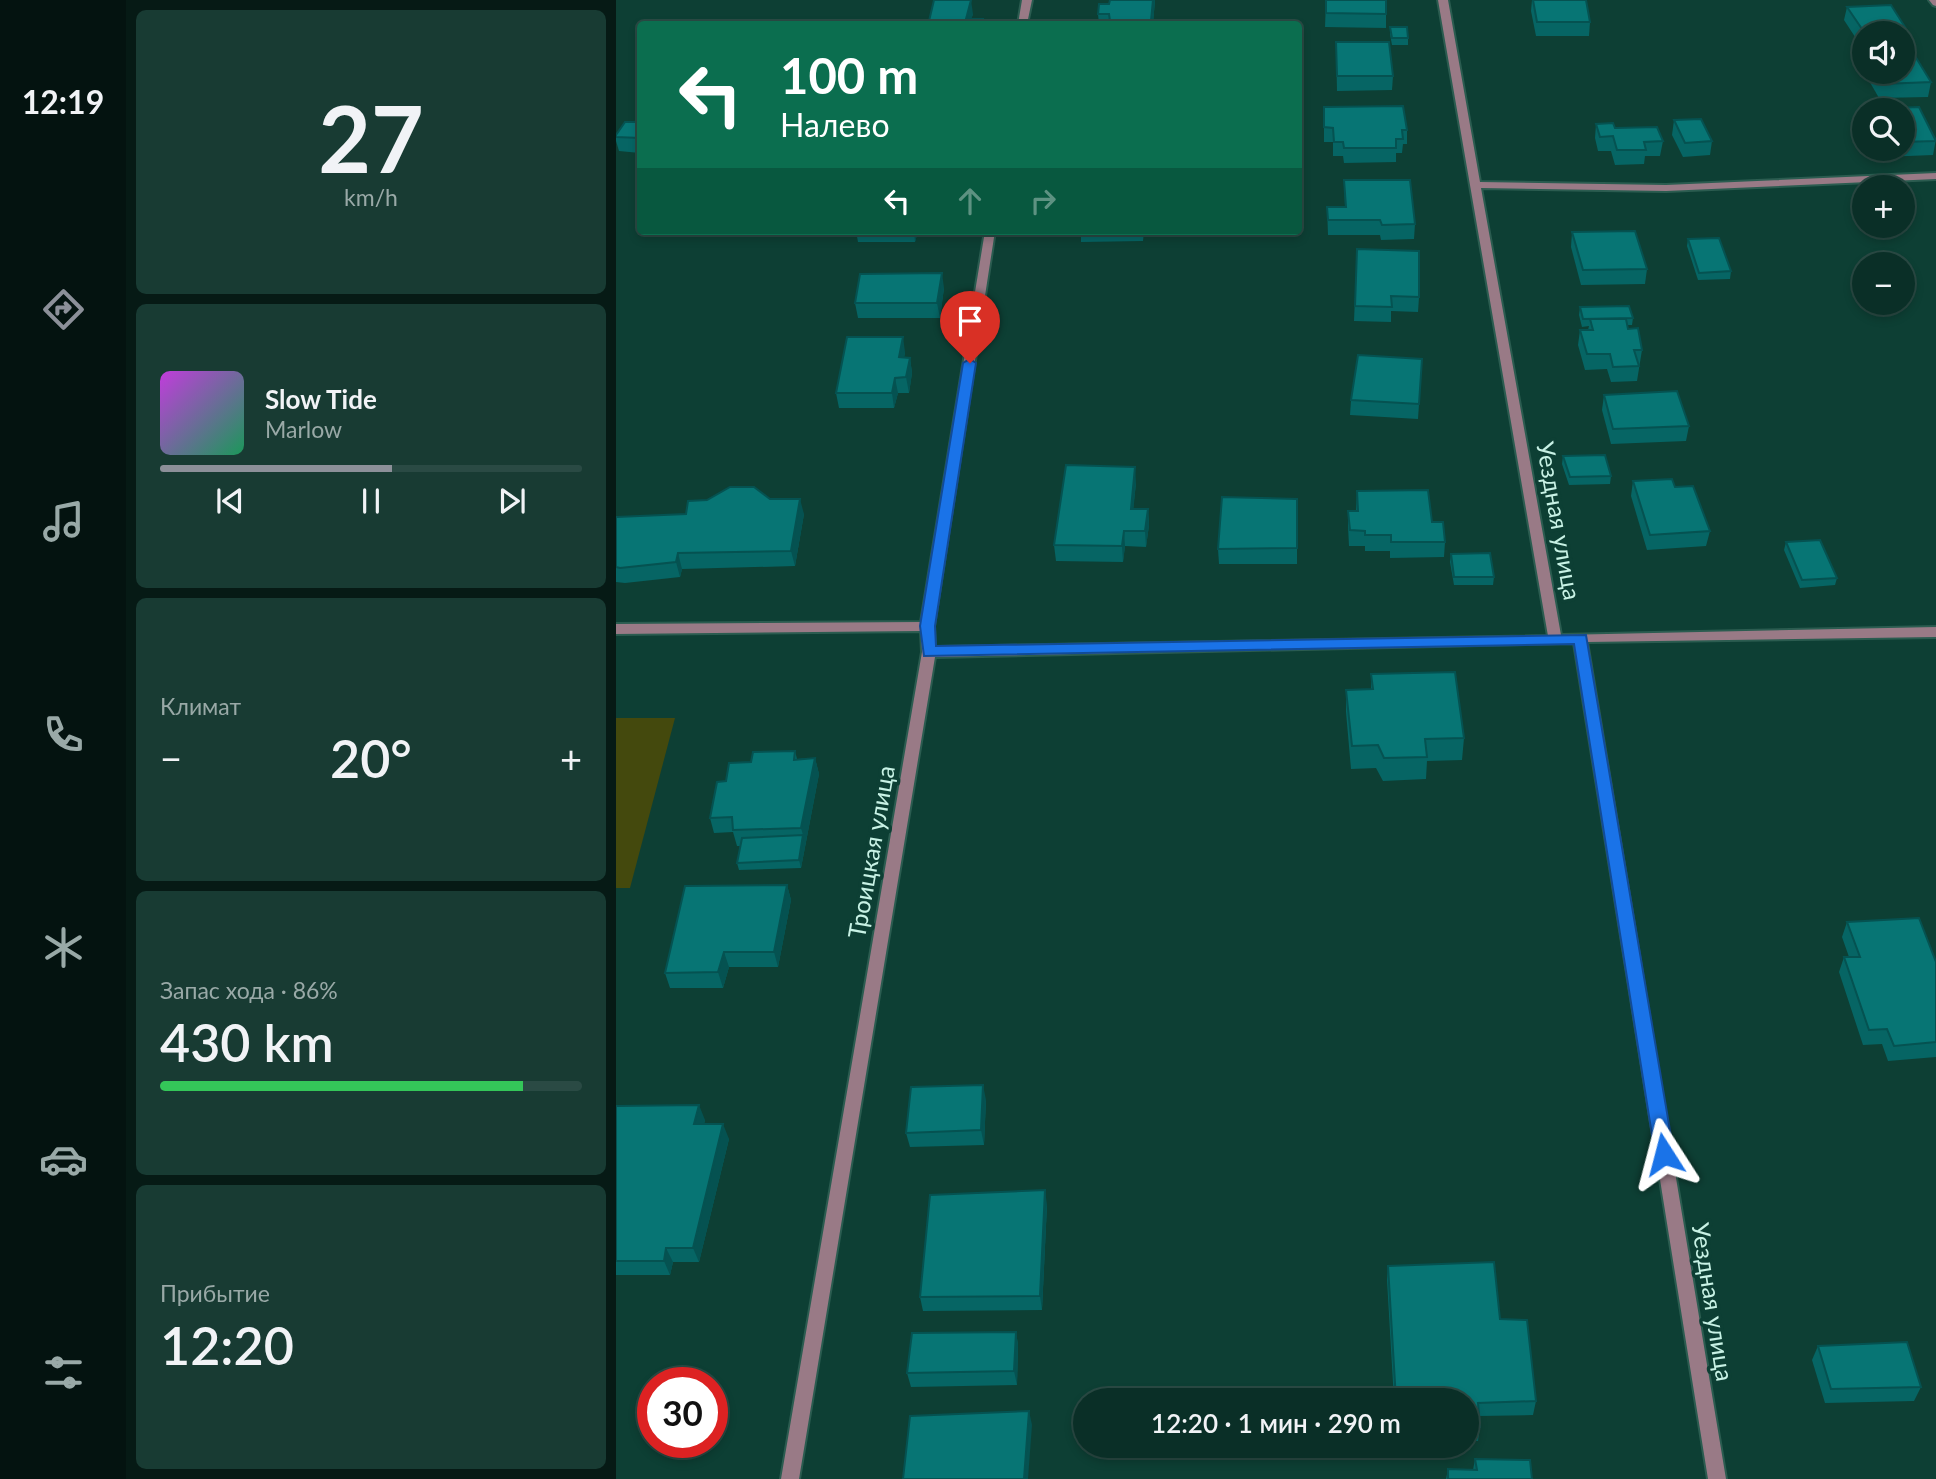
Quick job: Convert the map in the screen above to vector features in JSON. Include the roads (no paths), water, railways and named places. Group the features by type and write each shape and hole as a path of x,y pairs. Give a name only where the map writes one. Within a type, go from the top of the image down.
{"street":[{"path":"1024,21 1027,0"},
{"name":"Уездная улица","path":"1443,0 1555,640"},
{"path":"1477,185 1666,188 1936,176"},
{"name":"Троицкая улица","path":"790,1479 929,652 928,626 989,235"},
{"path":"616,629 928,626"},
{"path":"929,652 1936,632"},
{"name":"Уездная улица","path":"1580,638 1717,1479"}]}
